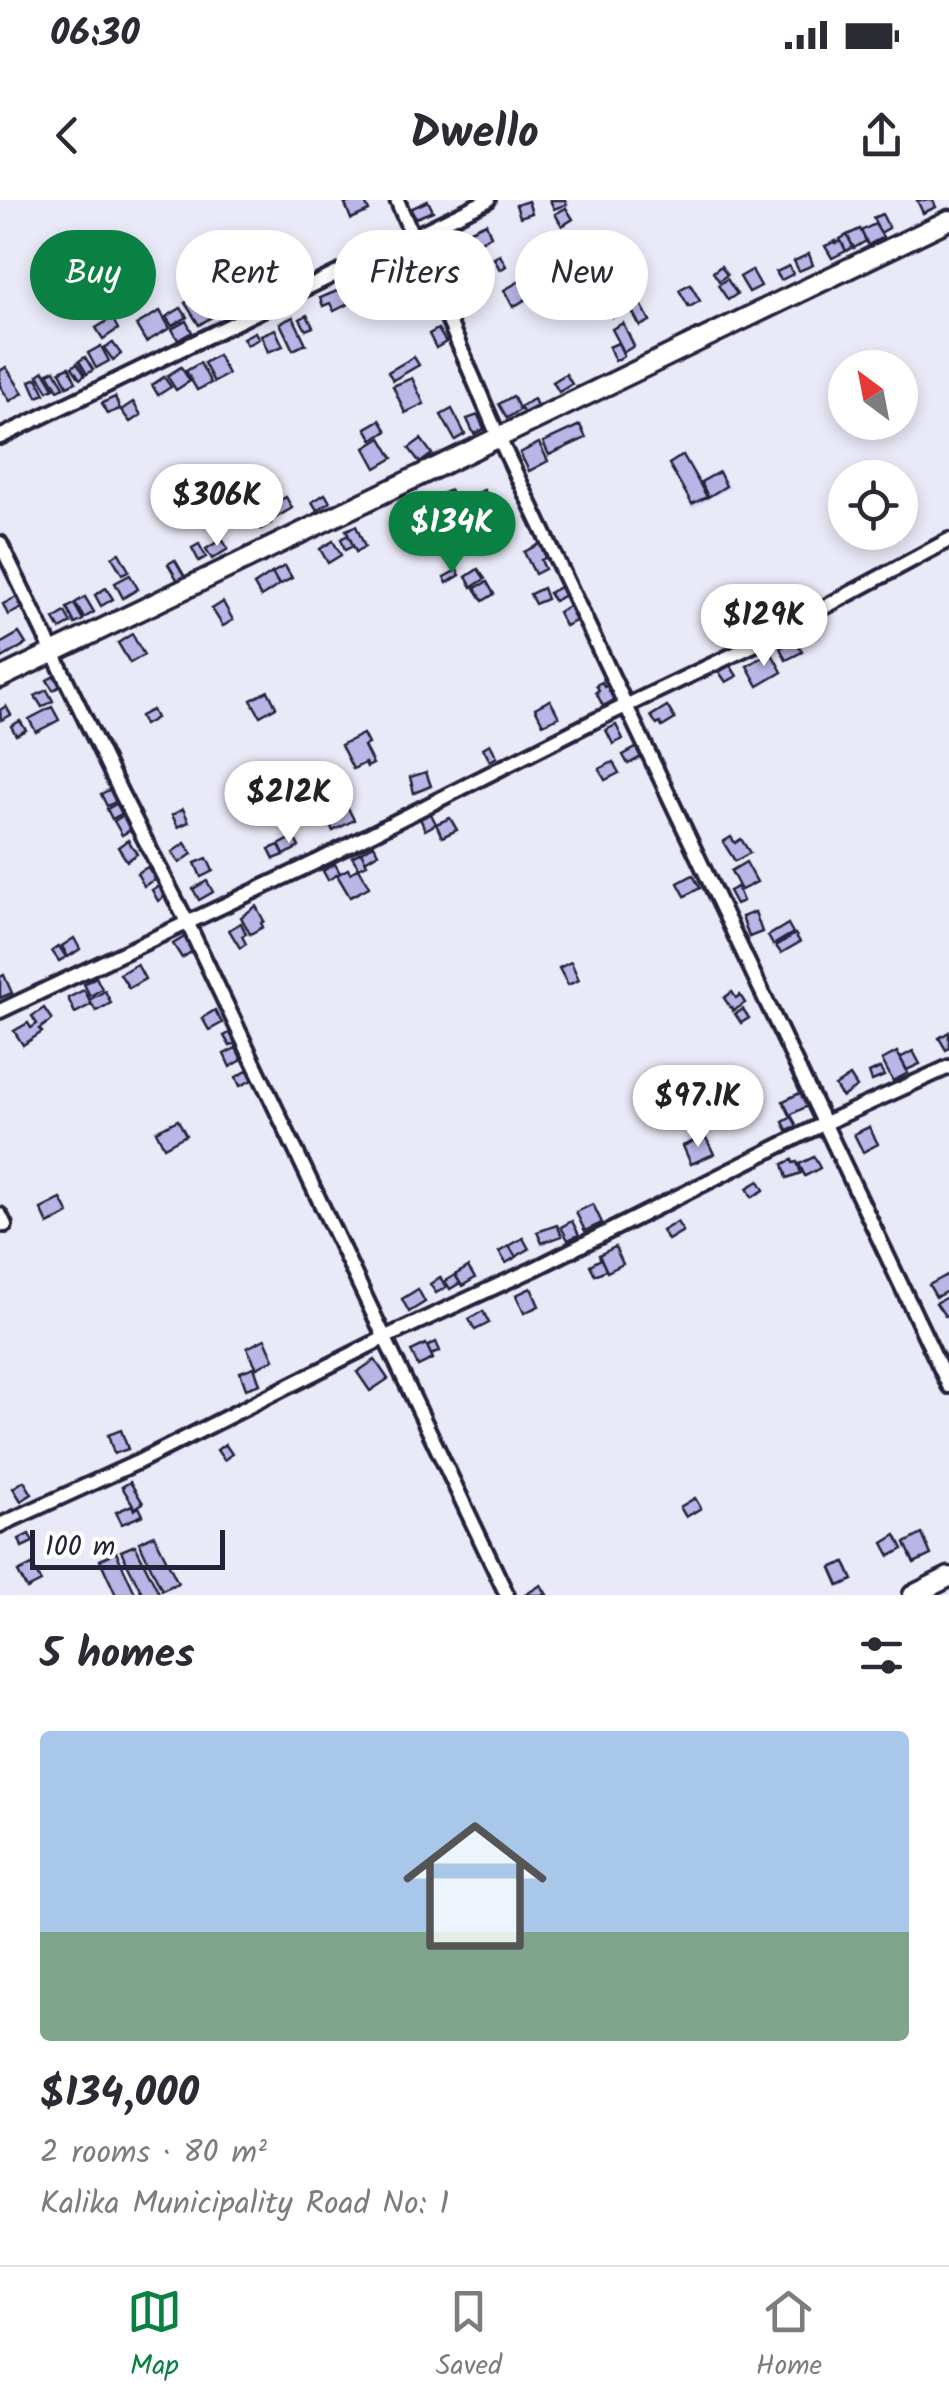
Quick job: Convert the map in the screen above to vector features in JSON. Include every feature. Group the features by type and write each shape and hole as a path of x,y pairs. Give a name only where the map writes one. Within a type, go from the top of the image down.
{"street":[{"path":"397,200 411,230"},
{"path":"426,230 488,200"},
{"path":"0,678 949,220"},
{"path":"0,437 334,275"},
{"path":"449,320 498,436 625,708 949,1386"},
{"path":"0,1011 316,862 762,641 949,540"},
{"path":"0,543 187,922 507,1595"},
{"path":"0,1525 136,1463 386,1336 551,1260 825,1123 949,1067"},
{"path":"913,1595 949,1577"}],"shaded area":[{"path":"685,453 699,480 720,469 730,488 692,509 668,463"}],"building":[{"path":"364,200 369,211 351,219 345,204"},
{"path":"550,200 565,200 567,204 554,209"},
{"path":"917,200 933,200 936,207 923,213"},
{"path":"428,201 433,211 416,218 410,209"},
{"path":"528,201 532,213 520,217 516,205"},
{"path":"566,208 573,219 562,226 555,214"},
{"path":"882,214 889,228 880,233 873,218"},
{"path":"486,223 489,230 470,230"},
{"path":"875,224 883,237 868,245 861,231"},
{"path":"860,229 866,241 854,248 847,235"},
{"path":"847,235 853,247 846,251 840,239"},
{"path":"841,241 846,251 832,258 825,246"},
{"path":"809,254 813,265 799,271 794,261"},
{"path":"500,255 506,266 500,270 495,258"},
{"path":"721,266 727,275 719,281 713,272"},
{"path":"789,266 793,274 781,280 776,272"},
{"path":"752,270 761,286 749,292 740,277"},
{"path":"727,279 737,294 728,300 718,285"},
{"path":"515,284 513,307 504,290"},
{"path":"690,284 700,301 689,307 679,290"},
{"path":"334,292 334,311 330,303 323,306 320,298"},
{"path":"160,311 170,328 146,342 136,325 156,320"},
{"path":"176,311 176,320 182,320 172,326 166,317"},
{"path":"113,320 118,329 103,339 96,328"},
{"path":"294,320 306,344 293,350 280,323"},
{"path":"301,320 310,320 313,327 306,330"},
{"path":"186,321 192,332 178,340 172,329"},
{"path":"623,323 634,346 624,352 612,329"},
{"path":"275,329 283,346 268,352 261,335"},
{"path":"438,329 446,342 436,348 429,334"},
{"path":"255,332 259,339 247,345 243,338"},
{"path":"113,343 121,354 113,360 104,348"},
{"path":"618,343 624,356 615,361 609,347"},
{"path":"101,346 109,361 96,368 88,353"},
{"path":"218,355 228,374 214,382 204,363"},
{"path":"85,357 93,370 87,374 79,361"},
{"path":"414,357 419,365 393,380 388,372"},
{"path":"77,363 85,375 80,379 72,367"},
{"path":"200,363 211,383 197,390 186,371"},
{"path":"6,367 23,393 10,401 0,386 0,371"},
{"path":"69,367 76,382 67,386 60,371"},
{"path":"181,367 190,381 176,390 167,376"},
{"path":"55,370 64,387 58,390 48,373"},
{"path":"44,371 54,388 48,391 38,375"},
{"path":"566,374 572,384 559,392 553,382"},
{"path":"164,377 171,387 158,395 152,385"},
{"path":"37,378 45,394 37,397 30,381"},
{"path":"412,378 424,404 405,413 393,386"},
{"path":"513,396 520,410 507,418 499,404"},
{"path":"115,397 120,409 107,414 102,403"},
{"path":"534,399 537,406 524,414 520,407"},
{"path":"133,402 141,415 130,422 121,410"},
{"path":"452,409 465,434 455,440 441,415"},
{"path":"478,415 484,429 474,434 467,419"},
{"path":"380,420 387,431 373,440 366,428"},
{"path":"580,425 586,438 549,455 543,442"},
{"path":"381,438 393,458 376,468 365,448"},
{"path":"421,439 432,454 420,463 409,448"},
{"path":"539,443 548,461 529,471 520,453"},
{"path":"683,455 707,497 692,504 669,464"},
{"path":"719,472 726,486 708,497 701,482"},
{"path":"450,490 459,506 448,512 439,495"},
{"path":"484,490 497,517 480,525 467,498"},
{"path":"325,494 330,502 317,510 312,502"},
{"path":"286,497 292,508 272,520 266,508"},
{"path":"260,505 271,523 261,529 251,511"},
{"path":"407,507 416,526 405,531 397,512"},
{"path":"440,510 448,528 436,534 428,515"},
{"path":"356,526 365,547 356,552 346,530"},
{"path":"348,535 353,546 345,550 341,539"},
{"path":"222,539 228,549 212,559 206,549"},
{"path":"333,541 341,555 328,563 320,549"},
{"path":"199,544 206,557 199,561 192,548"},
{"path":"540,544 547,557 541,560 545,569 535,574 524,552"},
{"path":"119,553 129,571 122,574 112,557"},
{"path":"175,560 185,577 178,581 168,564"},
{"path":"285,566 292,578 279,585 272,573"},
{"path":"478,569 485,579 472,587 466,577"},
{"path":"457,570 460,575 447,583 444,577"},
{"path":"272,573 279,585 261,597 254,585"},
{"path":"130,575 138,589 123,598 115,583"},
{"path":"487,582 494,594 483,601 475,588"},
{"path":"562,586 567,594 554,601 549,593"},
{"path":"106,588 113,599 101,606 95,595"},
{"path":"543,588 547,599 535,604 530,594"},
{"path":"21,595 26,606 8,615 3,604"},
{"path":"85,597 94,612 84,618 75,603"},
{"path":"223,602 233,620 223,626 212,609"},
{"path":"74,604 83,620 75,624 67,608"},
{"path":"569,606 576,621 565,626 558,612"},
{"path":"65,612 71,623 60,629 54,619"},
{"path":"19,633 26,644 2,658 0,644"},
{"path":"132,634 144,655 130,663 118,643"},
{"path":"796,640 802,652 786,660 780,648"},
{"path":"771,652 782,672 758,686 747,666"},
{"path":"730,665 737,676 726,682 719,672"},
{"path":"60,673 66,683 53,690 47,680"},
{"path":"602,682 604,687 609,685 616,699 603,706 596,692 596,685"},
{"path":"47,690 53,701 42,707 35,696"},
{"path":"268,691 276,707 260,716 251,700"},
{"path":"550,700 559,717 543,724 535,708"},
{"path":"6,706 11,715 1,720 0,710"},
{"path":"667,706 675,719 662,727 651,716"},
{"path":"52,707 59,720 36,732 29,719"},
{"path":"152,710 156,718 144,725 140,716"},
{"path":"20,721 26,730 16,735 11,726"},
{"path":"616,725 623,739 613,744 606,730"},
{"path":"363,734 373,764 353,769 341,745"},
{"path":"490,744 497,757 490,761 483,748"},
{"path":"636,748 641,757 628,764 623,755"},
{"path":"613,762 619,773 605,780 599,769"},
{"path":"426,772 431,786 414,793 410,777"},
{"path":"113,788 119,800 107,806 101,794"},
{"path":"120,802 125,812 112,819 107,809"},
{"path":"345,802 354,820 333,831 324,813"},
{"path":"183,809 189,822 178,827 172,815"},
{"path":"430,812 436,824 425,830 420,818"},
{"path":"124,815 132,829 122,835 114,821"},
{"path":"450,818 457,830 442,837 436,824"},
{"path":"294,837 299,847 284,855 279,845"},
{"path":"731,837 735,843 741,839 750,853 735,861 723,842"},
{"path":"128,840 137,854 127,861 118,847"},
{"path":"185,843 192,854 179,863 172,852"},
{"path":"279,845 284,855 274,859 269,849"},
{"path":"374,845 378,853 365,861 361,852"},
{"path":"361,852 367,864 359,868 352,857"},
{"path":"207,858 213,871 201,877 195,863"},
{"path":"746,862 757,882 741,890 731,871"},
{"path":"335,864 340,873 328,880 323,871"},
{"path":"148,867 155,879 144,886 137,873"},
{"path":"359,868 369,887 350,897 337,875"},
{"path":"693,875 700,888 685,896 678,883"},
{"path":"207,881 213,892 199,900 193,889"},
{"path":"159,886 165,896 158,901 152,890"},
{"path":"737,887 743,901 736,904 729,891"},
{"path":"256,906 263,927 250,934 241,917"},
{"path":"755,912 762,932 749,937 742,917"},
{"path":"241,923 246,944 240,948 229,930"},
{"path":"788,924 793,933 773,945 768,936"},
{"path":"795,934 800,942 781,953 776,946"},
{"path":"186,936 194,950 182,958 173,944"},
{"path":"74,938 80,949 68,957 62,946"},
{"path":"59,946 66,957 59,961 52,951"},
{"path":"571,962 579,980 568,985 559,968"},
{"path":"137,964 145,979 129,988 120,974"},
{"path":"4,975 12,993 0,998 0,977"},
{"path":"96,977 102,989 90,996 84,984"},
{"path":"84,990 92,1004 75,1013 68,998"},
{"path":"105,991 111,1003 96,1011 89,1000"},
{"path":"732,992 745,1003 733,1011 724,998"},
{"path":"44,1008 52,1020 23,1045 14,1031 28,1023 31,1028 37,1024 32,1016"},
{"path":"743,1009 749,1018 741,1023 735,1014"},
{"path":"215,1010 222,1023 209,1030 202,1018"},
{"path":"233,1031 239,1041 230,1046 224,1036"},
{"path":"949,1032 949,1048 946,1050 939,1038"},
{"path":"236,1048 242,1060 230,1067 224,1054"},
{"path":"913,1051 920,1064 907,1070 900,1058"},
{"path":"897,1052 908,1073 893,1081 882,1060"},
{"path":"880,1068 884,1076 872,1081 869,1073"},
{"path":"249,1070 254,1079 240,1086 236,1077"},
{"path":"850,1076 857,1087 842,1097 835,1086"},
{"path":"802,1092 809,1105 790,1115 783,1101"},
{"path":"792,1117 797,1126 787,1130 783,1122"},
{"path":"178,1120 186,1135 164,1147 156,1131"},
{"path":"869,1127 878,1144 863,1152 854,1134"},
{"path":"705,1136 714,1154 691,1164 683,1146"},
{"path":"814,1157 820,1168 805,1176 799,1164"},
{"path":"792,1160 801,1173 787,1178 783,1164"},
{"path":"759,1181 764,1190 752,1197 747,1188"},
{"path":"61,1199 69,1214 48,1224 41,1209"},
{"path":"593,1204 602,1223 585,1231 576,1212"},
{"path":"572,1221 579,1235 568,1240 561,1227"},
{"path":"677,1222 683,1231 668,1240 662,1231"},
{"path":"557,1225 562,1236 542,1243 537,1232"},
{"path":"523,1238 529,1249 515,1257 509,1246"},
{"path":"509,1246 516,1257 506,1263 499,1252"},
{"path":"615,1247 623,1264 607,1272 599,1255"},
{"path":"601,1259 606,1270 595,1275 590,1265"},
{"path":"468,1267 475,1278 462,1286 455,1275"},
{"path":"949,1274 949,1290 936,1297 929,1285"},
{"path":"455,1275 460,1283 450,1289 445,1281"},
{"path":"440,1277 446,1287 436,1293 430,1284"},
{"path":"531,1288 539,1306 524,1313 516,1295"},
{"path":"418,1289 425,1302 409,1312 402,1299"},
{"path":"949,1296 949,1314 945,1316 936,1303"},
{"path":"483,1311 489,1323 475,1330 469,1319"},
{"path":"265,1339 274,1359 257,1368 247,1348"},
{"path":"436,1342 440,1351 431,1355 427,1347"},
{"path":"426,1344 433,1359 418,1366 411,1351"},
{"path":"375,1360 388,1379 370,1391 357,1372"},
{"path":"254,1367 260,1384 246,1389 240,1372"},
{"path":"121,1430 128,1449 114,1454 108,1435"},
{"path":"225,1444 232,1454 224,1460 217,1450"},
{"path":"24,1481 32,1494 21,1501 13,1488"},
{"path":"130,1482 143,1503 135,1508 122,1487"},
{"path":"695,1498 701,1508 686,1517 680,1507"},
{"path":"132,1505 134,1510 139,1507 143,1515 122,1524 116,1512"},
{"path":"29,1534 33,1542 22,1547 19,1539"},
{"path":"922,1534 931,1555 914,1563 905,1543"},
{"path":"154,1535 178,1583 162,1590 139,1542"},
{"path":"896,1535 903,1549 890,1556 883,1543"},
{"path":"135,1545 159,1593 155,1595 143,1595 121,1551"},
{"path":"116,1552 136,1595 116,1595 100,1560"},
{"path":"845,1562 853,1580 839,1586 831,1568"},
{"path":"32,1565 41,1582 27,1589 18,1572"},
{"path":"541,1585 547,1595 525,1595"}]}
